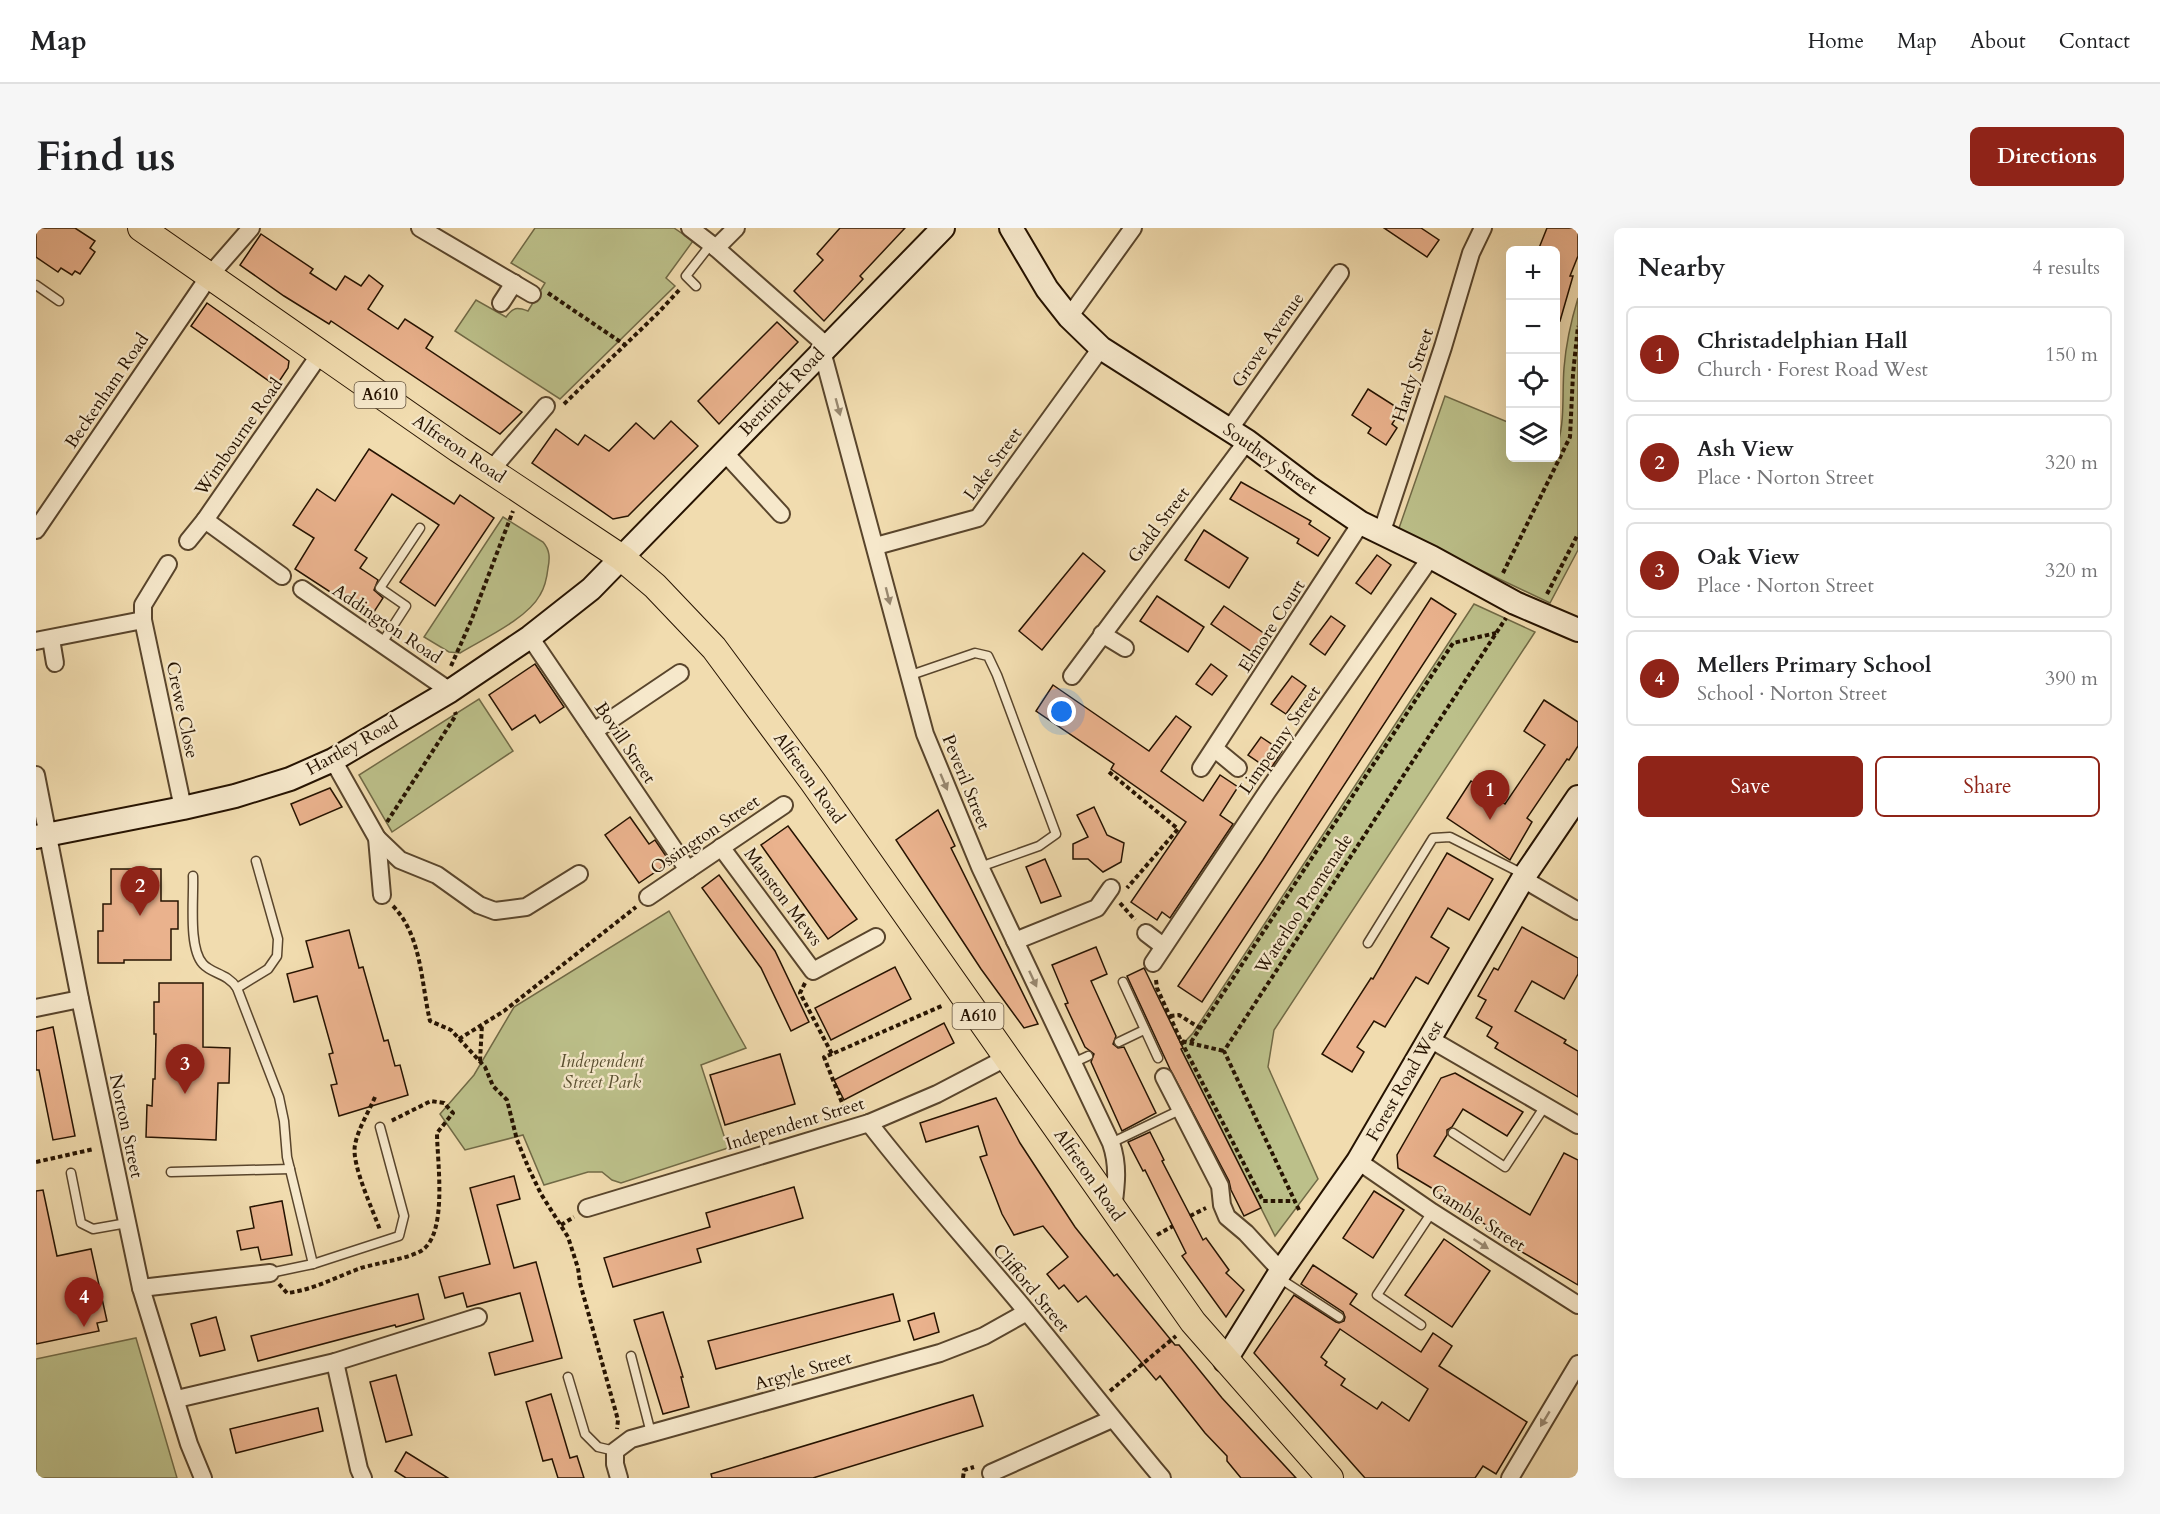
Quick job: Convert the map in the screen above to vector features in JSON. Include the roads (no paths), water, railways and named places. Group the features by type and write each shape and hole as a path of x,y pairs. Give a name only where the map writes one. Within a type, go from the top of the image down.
{"main road":[{"name":"Alfreton Road","path":"141,228 320,354 622,558 655,586 714,648 813,782 1193,1322 1330,1478"}],"street":[{"name":"Beckenham Road","path":"36,530 210,275 250,228"},
{"path":"420,228 532,294"},
{"path":"690,228 714,246 825,348"},
{"path":"714,246 736,228"},
{"name":"Bentinck Road","path":"622,558 943,228"},
{"name":"Southey Street","path":"1011,228 1047,289 1069,317 1101,348 1238,435 1361,523 1431,557 1494,593 1578,630"},
{"path":"1069,317 1133,228"},
{"name":"Hardy Street","path":"1381,534 1443,348 1471,253 1483,228"},
{"name":"Grove Avenue","path":"1238,435 1340,273"},
{"path":"501,303 514,283"},
{"name":"Peveril Street","path":"825,348 908,676 925,734 980,867 1016,941 1081,1059 1116,1157 1117,1174 1113,1209"},
{"name":"Lake Street","path":"876,546 978,518 1101,348"},
{"name":"Wimbourne Road","path":"188,541 320,354"},
{"path":"491,470 546,406"},
{"name":"Gadd Street","path":"1071,676 1238,435"},
{"path":"724,452 781,514"},
{"path":"205,520 282,576"},
{"name":"Elmore Court","path":"1201,768 1361,523"},
{"name":"Limpenny Street","path":"1153,963 1274,782 1431,557"},
{"name":"Hartley Road","path":"42,836 183,808 290,779 333,760 530,637 591,589 622,558"},
{"name":"Crewe Close","path":"168,564 143,605 143,620 183,808"},
{"name":"Addington Road","path":"302,589 446,688"},
{"path":"55,663 44,640 143,620"},
{"path":"1102,634 1125,648"},
{"name":"Bovill Street","path":"530,637 688,870"},
{"path":"594,731 680,673"},
{"path":"1215,749 1238,768"},
{"path":"333,760 377,838 400,860 437,876 479,905 495,911 526,907 579,874"},
{"name":"Norton Street","path":"36,775 42,836 80,999 141,1288 189,1444 203,1478"},
{"name":"Forest Road West","path":"1225,1360 1280,1274 1358,1161 1524,877 1578,797"},
{"name":"Ossington Street","path":"648,897 784,805"},
{"path":"377,838 382,895"},
{"name":"Manston Mews","path":"721,847 813,971 876,937"},
{"path":"1524,877 1578,911"},
{"path":"1016,941 1097,908 1114,894"},
{"path":"1142,929 1163,946"},
{"path":"36,1008 80,999"},
{"path":"1430,1039 1578,1125"},
{"name":"Independent Street","path":"587,1208 869,1123 937,1094 1006,1058"},
{"path":"1164,1077 1220,1186 1222,1205 1227,1217 1246,1233 1280,1274"},
{"name":"Clifford Street","path":"869,1123 905,1170 1027,1312 1097,1402 1162,1478"},
{"name":"Gamble Street","path":"1358,1161 1432,1212 1578,1305"},
{"path":"141,1288 270,1273"},
{"name":"Argyle Street","path":"615,1451 631,1439 940,1353 984,1336 1027,1312"},
{"path":"177,1399 335,1362 478,1317"},
{"path":"447,1327 451,1344"},
{"path":"335,1362 363,1478"},
{"path":"1510,1478 1577,1368"},
{"path":"991,1473 1112,1419"},
{"path":"615,1451 615,1464 619,1478"}],"lane":[{"path":"696,286 686,276 714,246"},
{"path":"36,285 59,301"},
{"path":"382,644 406,606 380,588 420,528"},
{"path":"908,676 975,653 988,656 997,675 1056,834 1039,846 980,867"},
{"path":"1368,943 1433,838 1450,837 1524,877"},
{"path":"237,988 268,969 276,956 278,939 256,861"},
{"path":"193,876 196,953 204,966 233,981 279,1097 290,1169 313,1264"},
{"path":"1123,982 1158,1058"},
{"path":"1119,1042 1144,1030"},
{"path":"1453,1133 1505,1167 1545,1106"},
{"path":"1111,1143 1180,1110"},
{"path":"270,1273 313,1264 399,1236 404,1216 380,1127"},
{"path":"171,1172 290,1169"},
{"path":"71,1173 81,1223 93,1229 127,1223"},
{"path":"1421,1325 1377,1294 1432,1212"},
{"path":"1280,1274 1339,1317"},
{"path":"631,1356 651,1433"},
{"path":"568,1377 585,1434 598,1448 615,1451"}],"place":[{"name":"Christadelphian Hall","path":"1490,820"},
{"name":"Ash View","path":"140,916"},
{"name":"Oak View","path":"185,1094"},
{"name":"Mellers Primary School","path":"84,1327"}],"park label":[{"name":"Independent Street Park","path":"602,1071"}]}
